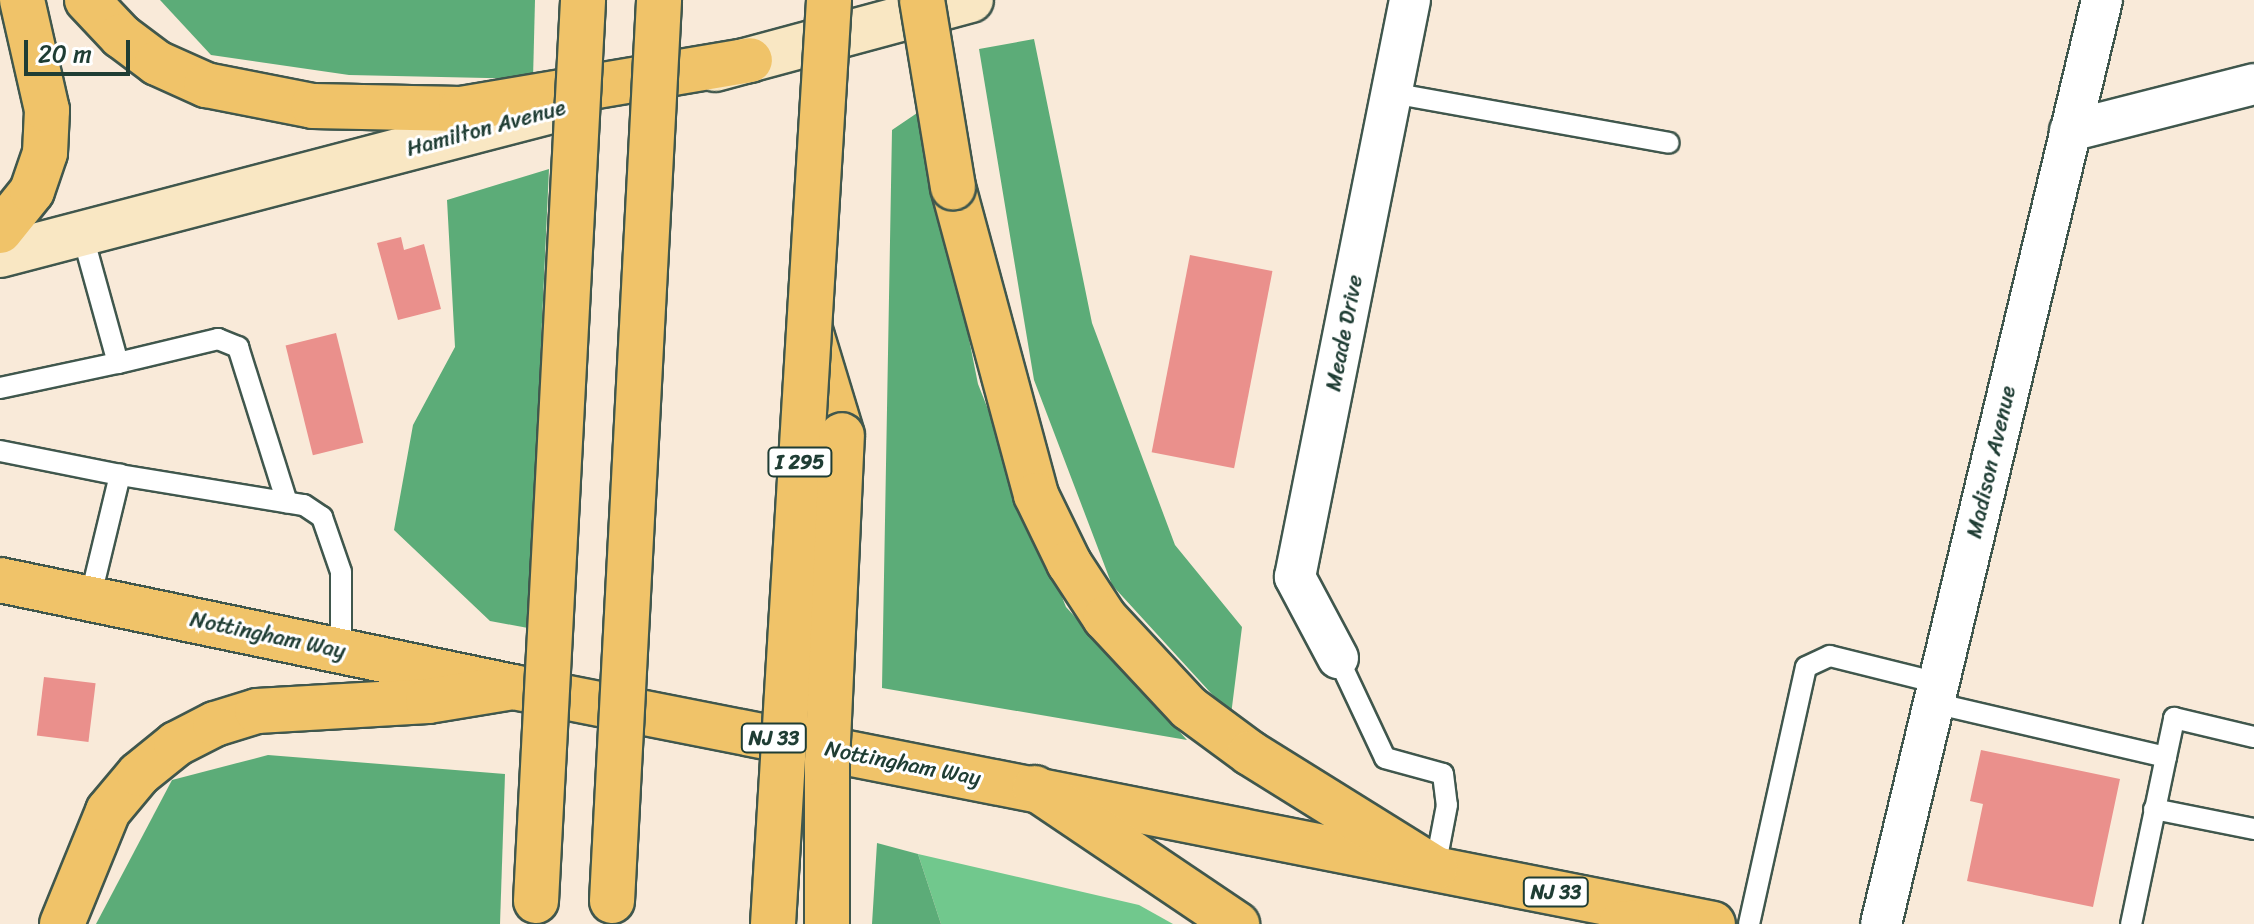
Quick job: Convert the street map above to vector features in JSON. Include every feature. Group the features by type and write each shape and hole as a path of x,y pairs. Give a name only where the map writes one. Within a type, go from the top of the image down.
{"main road":[{"path":"0,231 32,191 45,153 47,110 22,0"},
{"path":"87,0 121,36 157,63 206,85 313,106 461,109 750,60"},
{"path":"558,0 569,270"},
{"path":"536,912 583,0"},
{"path":"611,912 659,0"},
{"name":"I 295","path":"773,924 829,0"},
{"path":"922,0 953,187 1036,495 1069,563 1105,618 1189,708 1250,753 1435,868"},
{"name":"Hamilton Avenue","path":"0,255 971,0"},
{"path":"808,324 842,435 827,763 827,924"},
{"name":"Nottingham Way","path":"0,580 513,687 1695,920"},
{"path":"62,924 108,811 139,774 176,744 215,724 257,711 428,701 513,687"},
{"path":"1035,788 1237,924"},
{"path":"1621,924 1695,920"}],"street":[{"name":"Meade Drive","path":"1338,658 1295,577 1410,0"},
{"name":"Madison Avenue","path":"1881,924 2102,0"},
{"path":"2070,131 2254,84"}],"lane":[{"path":"1392,93 1669,143"},
{"path":"82,233 118,363"},
{"path":"0,388 218,339 238,347 287,502"},
{"path":"0,451 120,475 304,505 322,517 341,572 341,650"},
{"path":"90,599 120,475"},
{"path":"1749,924 1806,667 1830,656 1936,693 2166,757"},
{"path":"1338,658 1385,758 1443,774 1447,805 1435,868"},
{"path":"2131,924 2174,718 2254,737"},
{"path":"2154,809 2254,829"}],"green space":[{"path":"160,0 535,0 533,79 349,75 211,55"},
{"path":"1034,39 1092,323 1175,545 1242,627 1231,715 1112,585 1034,380 979,49"},
{"path":"923,109 978,384 1066,607 1187,740 882,688 892,130"},
{"path":"549,169 528,628 490,621 394,530 413,425 455,347 447,200"},
{"path":"268,755 505,774 500,924 96,924 172,780"},
{"path":"877,843 918,854 941,924 872,924"},
{"path":"918,854 1139,905 1173,924 941,924"}],"building":[{"path":"401,237 404,250 424,244 441,309 398,320 377,243"},
{"path":"1190,255 1272,271 1234,468 1152,452"},
{"path":"336,333 363,443 313,455 286,346"},
{"path":"44,677 96,683 88,742 37,736"},
{"path":"1981,750 2120,779 2093,907 1967,881 1983,804 1970,801"}]}
